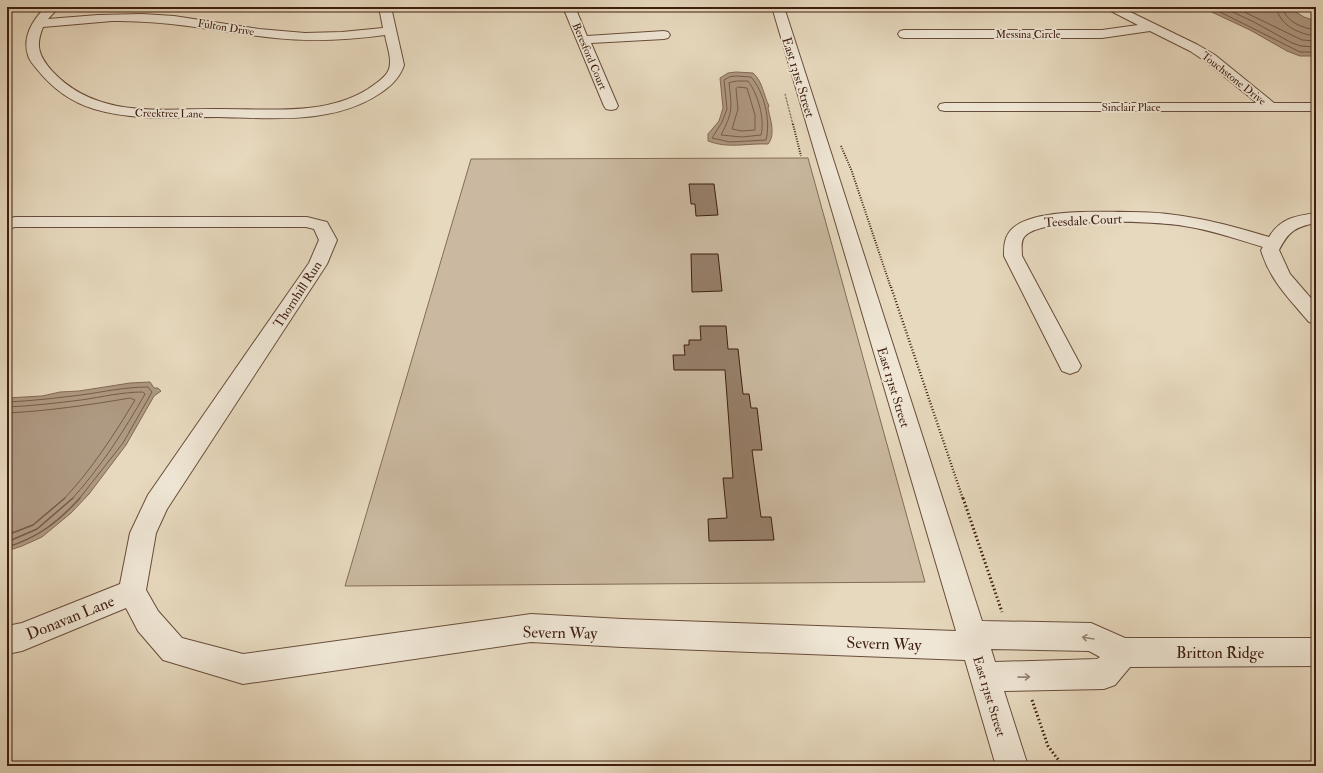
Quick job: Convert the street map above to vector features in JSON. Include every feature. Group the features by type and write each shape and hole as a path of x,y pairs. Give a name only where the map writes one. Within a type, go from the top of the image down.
{"street":[{"name":"Creektree Lane","path":"53,7 45,14 32,40 34,56 58,86 77,99 99,106 130,112 155,114 293,113 318,111 347,104 365,97 376,90 388,81 396,72 397,65 390,31"},
{"path":"385,7 390,31"},
{"name":"Beresford Court","path":"569,7 610,106"},
{"name":"East 131st Street","path":"778,7 1012,766"},
{"name":"Touchstone Drive","path":"1111,7 1194,48 1210,58 1270,107"},
{"name":"Fulton Drive","path":"39,24 101,18 141,17 175,20 293,36 331,37 390,31"},
{"name":"Messina Circle","path":"904,34 1093,34 1122,32 1151,27"},
{"path":"582,40 664,35"},
{"name":"Sinclair Place","path":"945,107 1316,107"},
{"name":"Teesdale Court","path":"1070,366 1013,256 1011,248 1012,241 1024,228 1037,222 1056,219 1165,218 1211,226 1273,244"},
{"path":"1316,218 1296,222 1287,226 1280,231 1270,250 1276,269 1316,317"},
{"name":"Thornhill Run","path":"7,224 15,222 306,222 321,226 328,240 318,264 158,503 143,533 132,592"},
{"name":"Severn Way","path":"132,592 148,621 173,650 242,669 531,628 622,633 973,640"},
{"name":"Donavan Lane","path":"7,640 22,637 132,592"},
{"name":"Britton Ridge","path":"973,640 1010,636 1091,637 1123,653 1316,652"},
{"path":"985,677 1104,674 1123,653"}],"path":[{"path":"840,144 854,177 1010,636"},
{"path":"1024,677 1048,746 1063,766"}],"shaded area":[{"path":"808,158 925,582 345,586 471,159"}],"water":[{"path":"1201,7 1288,7 1304,17 1316,21 1316,56 1300,56 1287,51 1250,30"},
{"path":"728,73 753,73 761,84 769,106 768,108 772,126 772,136 768,144 723,145 708,141 708,134 719,121 723,108 720,78"},
{"path":"150,382 154,388 158,388 161,391 154,396 126,445 89,494 71,513 42,537 7,551 7,398 42,396 60,392 79,391 130,383"}],"building":[{"path":"689,184 714,184 718,215 696,216 695,204 691,204"},
{"path":"691,254 718,254 722,291 692,292"},
{"path":"700,326 726,326 728,349 738,349 743,394 749,394 751,408 757,408 762,450 752,450 761,517 771,517 774,540 709,541 708,519 727,518 723,478 733,478 725,370 674,370 673,355 685,355 684,345 689,345 689,340 701,340"}]}
